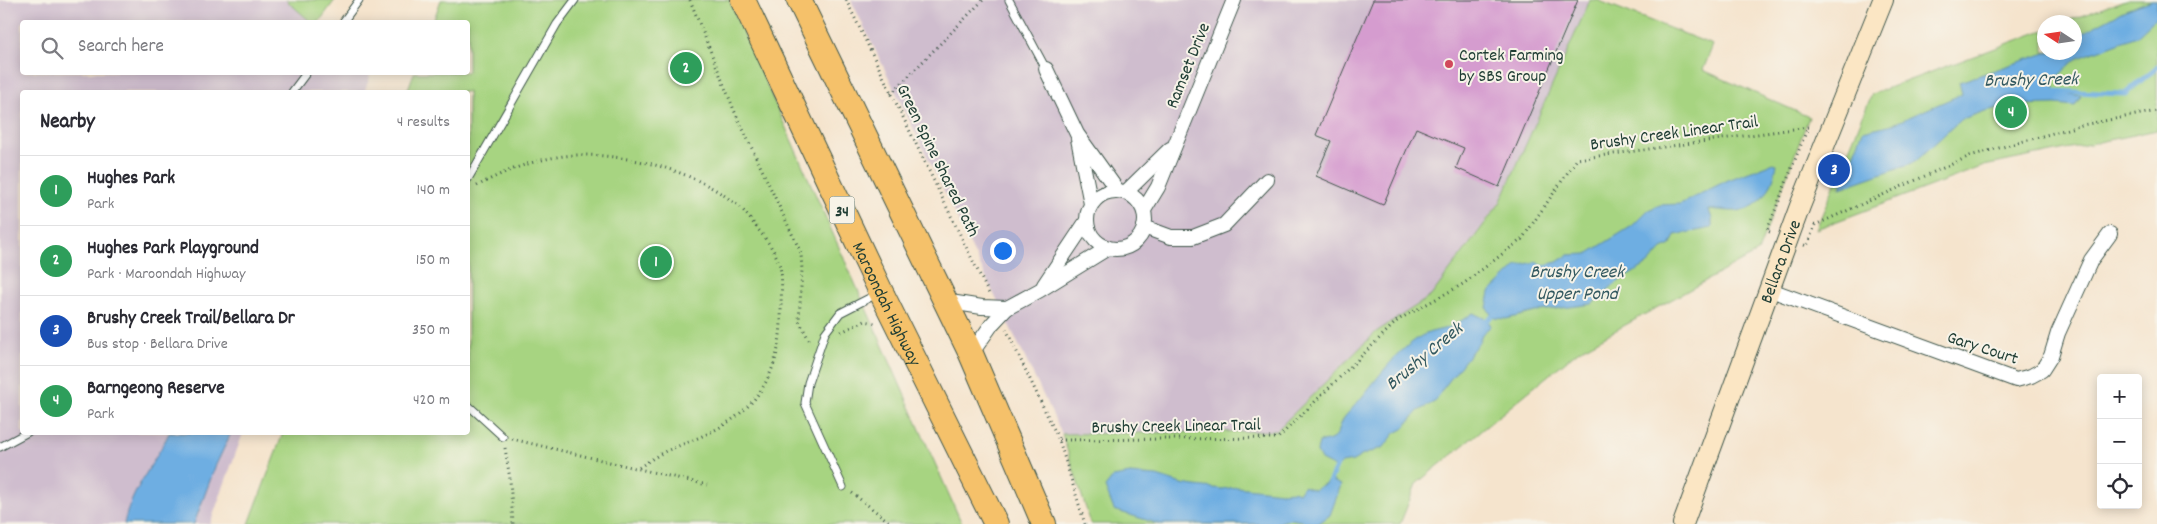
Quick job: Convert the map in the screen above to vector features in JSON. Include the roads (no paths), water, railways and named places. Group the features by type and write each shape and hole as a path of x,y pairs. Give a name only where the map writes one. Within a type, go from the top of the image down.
{"highway":[{"name":"Maroondah Highway","path":"744,0 881,292 996,524"},
{"path":"799,0 971,354 1044,524"}],"main road":[{"name":"Bellara Drive","path":"1683,524 1787,239 1883,0"}],"street":[{"name":"Ramset Drive","path":"1144,210 1158,187 1234,0"},
{"path":"1046,69 1077,134 1122,191 1134,196 1144,210 1144,227 1141,236 1134,243 1117,250 1108,248 1093,238 1086,222"},
{"path":"1040,290 1086,222 1091,204 1077,134"},
{"name":"Ramset Drive","path":"1122,191 1176,144"},
{"path":"1144,227 1171,238 1192,237 1224,225 1267,180"},
{"path":"1091,204 1102,194 1122,191"},
{"name":"Gary Court","path":"1768,289 2016,380 2031,376 2042,370 2051,356 2062,324 2091,260 2110,234"},
{"path":"971,354 1001,311 1040,290 1108,248"},
{"path":"944,301 1001,311"}],"lane":[{"path":"344,20 359,0"},
{"path":"470,175 556,24 575,0"},
{"path":"1008,0 1046,69"},
{"path":"294,90 305,75"},
{"path":"844,487 805,404 808,383 825,333 840,313 881,292"},
{"path":"470,407 503,437"},
{"path":"0,447 22,435"}],"water":[{"path":"2152,0 2157,0 2157,17 2137,36 2082,57 2082,33 2123,11"},
{"path":"2037,56 2037,60 2075,60 2054,80 2055,91 2081,96 2075,106 2055,104 2014,105 1985,111 1960,120 1915,162 1840,188 1863,131 1893,124 1962,94 1959,82"},
{"name":"Brushy Creek Upper Pond","path":"1773,163 1777,164 1772,182 1764,197 1757,203 1742,210 1709,210 1712,228 1675,235 1671,245 1662,249 1648,264 1616,283 1592,304 1540,311 1506,319 1494,318 1487,308 1490,292 1517,266 1535,262 1544,265 1557,262 1568,255 1587,254 1632,226 1648,210 1660,205 1680,204 1728,180"},
{"name":"Brushy Creek Upper Pond","path":"1473,313 1488,320 1491,326 1482,334 1479,342 1442,390 1436,401 1418,411 1403,429 1395,433 1384,447 1353,461 1342,463 1337,468 1321,460 1317,452 1319,442 1327,441 1336,436 1344,418 1398,354 1422,336 1453,326"},
{"path":"168,435 230,435 215,467 194,524 124,524 132,500"},
{"path":"1130,474 1157,476 1182,484 1222,489 1237,487 1281,492 1293,491 1298,493 1303,486 1314,490 1331,480 1341,485 1330,515 1318,524 1290,519 1275,524 1159,524 1114,510 1105,487 1113,477"}],"waterway":[{"name":"Brushy Creek","path":"2050,91 2125,94 2157,67"},
{"name":"Brushy Creek","path":"1482,324 1497,312"},
{"name":"Brushy Creek","path":"1328,485 1338,463"}],"place":[{"name":"Cortek Farming by SBS Group","path":"1449,64"},
{"name":"Hughes Park Playground","path":"686,68"},
{"name":"Barngeong Reserve","path":"2011,112"},
{"name":"Brushy Creek Trail/Bellara Dr","path":"1834,170"},
{"name":"Hughes Park","path":"656,262"}]}
